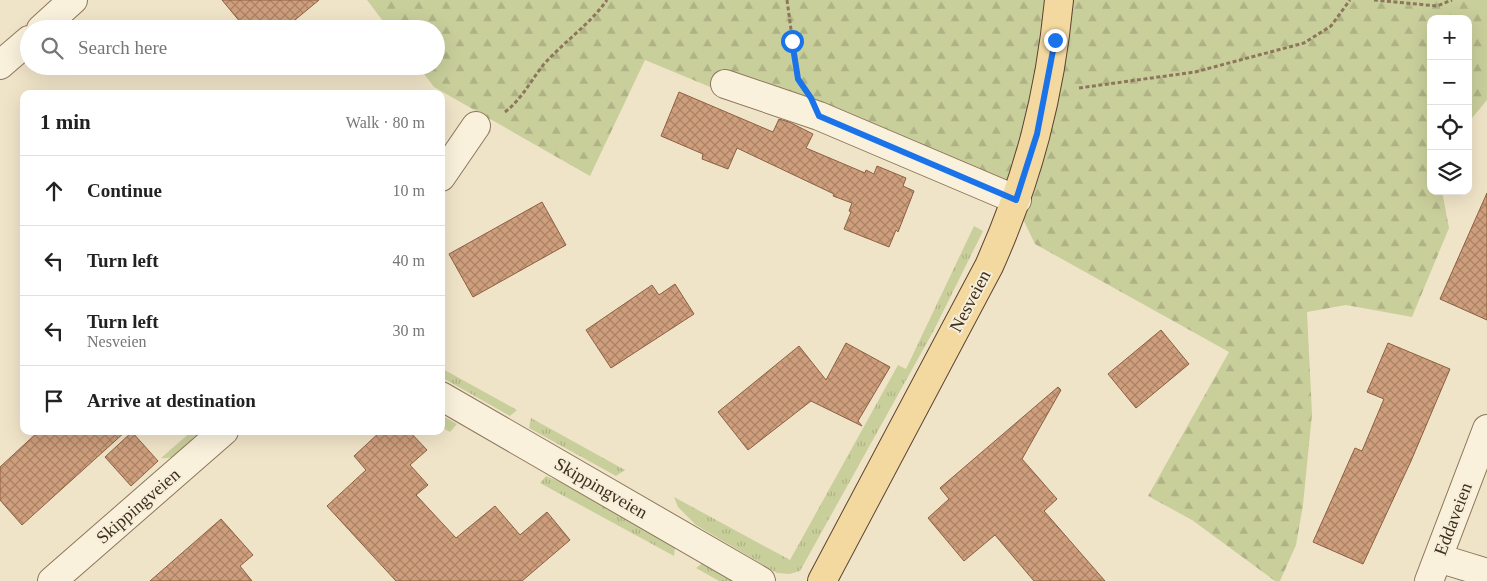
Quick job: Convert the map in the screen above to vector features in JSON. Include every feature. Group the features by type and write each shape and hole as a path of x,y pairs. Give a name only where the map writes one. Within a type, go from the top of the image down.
{"main road":[{"name":"Nesveien","path":"822,581 989,266 1016,200 1037,134 1055,40 1059,0"}],"street":[{"path":"51,20 74,0"},
{"path":"0,65 20,48"},
{"path":"725,84 819,116 1016,200"},
{"path":"445,172 476,126"},
{"name":"Skippingveien","path":"445,398 761,581"},
{"name":"Eddaveien","path":"1434,569 1487,429"},
{"name":"Skippingveien","path":"52,581 219,435"},
{"path":"1434,569 1487,573"}],"path":[{"path":"476,126 488,124 514,105 544,65 598,12 606,0"},
{"path":"787,0 798,79 811,98 819,116"},
{"path":"1046,92 1195,72 1304,43 1331,26 1350,0"},
{"path":"1374,0 1436,6 1452,0"}],"green space":[{"path":"367,0 1487,0 1487,100 1472,118 1472,15 1427,15 1427,195 1443,195 1449,228 1412,317 1346,305 1307,312 1312,414 1303,505 1296,545 1280,581 1275,581 1192,520 1148,496 1229,352 1035,244 1003,178 891,135 715,89 645,60 590,176 445,93 445,90 439,90 434,87 425,75 445,75 445,20 382,20"},
{"path":"974,226 983,231 934,330 800,571 790,574 777,573 696,525 678,507 674,497 790,560 898,365 906,369"},
{"path":"445,370 517,410 510,416 445,379"},
{"path":"445,417 457,424 450,432 445,429"},
{"path":"531,418 625,470 616,476 529,428"},
{"path":"187,435 199,435 179,454 173,457 161,458"},
{"path":"546,476 571,486 675,547 674,556 540,483"},
{"path":"703,563 739,581 719,581 696,568"}],"building":[{"path":"222,0 319,0 295,20 239,20"},
{"path":"679,92 773,132 779,119 789,122 813,134 806,148 865,173 866,170 874,174 877,166 906,178 903,186 914,191 898,232 896,230 889,247 844,229 851,212 849,211 852,203 833,196 834,194 737,148 728,169 702,159 703,154 661,136"},
{"path":"1487,193 1487,320 1440,299"},
{"path":"542,202 566,245 473,297 449,254"},
{"path":"675,284 694,314 611,368 586,330 652,285 659,295"},
{"path":"1161,330 1189,364 1136,408 1108,374"},
{"path":"846,343 890,367 858,421 862,426 811,401 748,450 718,412 799,346 826,380"},
{"path":"1388,343 1450,369 1411,461 1363,564 1313,542 1355,448 1362,451 1384,399 1367,392"},
{"path":"1058,387 1061,390 1022,459 1057,499 1044,511 1105,581 1034,581 995,535 964,561 928,518 949,499 940,488"},
{"path":"35,435 122,435 22,525 0,500 0,467"},
{"path":"129,435 135,435 158,461 131,486 105,457"},
{"path":"377,435 413,435 427,450 410,465 428,485 416,495 456,538 495,506 520,535 547,512 570,540 522,581 396,581 327,506 366,470 354,456"},
{"path":"221,519 253,555 240,566 252,581 150,581"}],"route":[{"path":"792,41 798,79 811,98 819,116 1016,200 1037,134 1055,40"}]}
